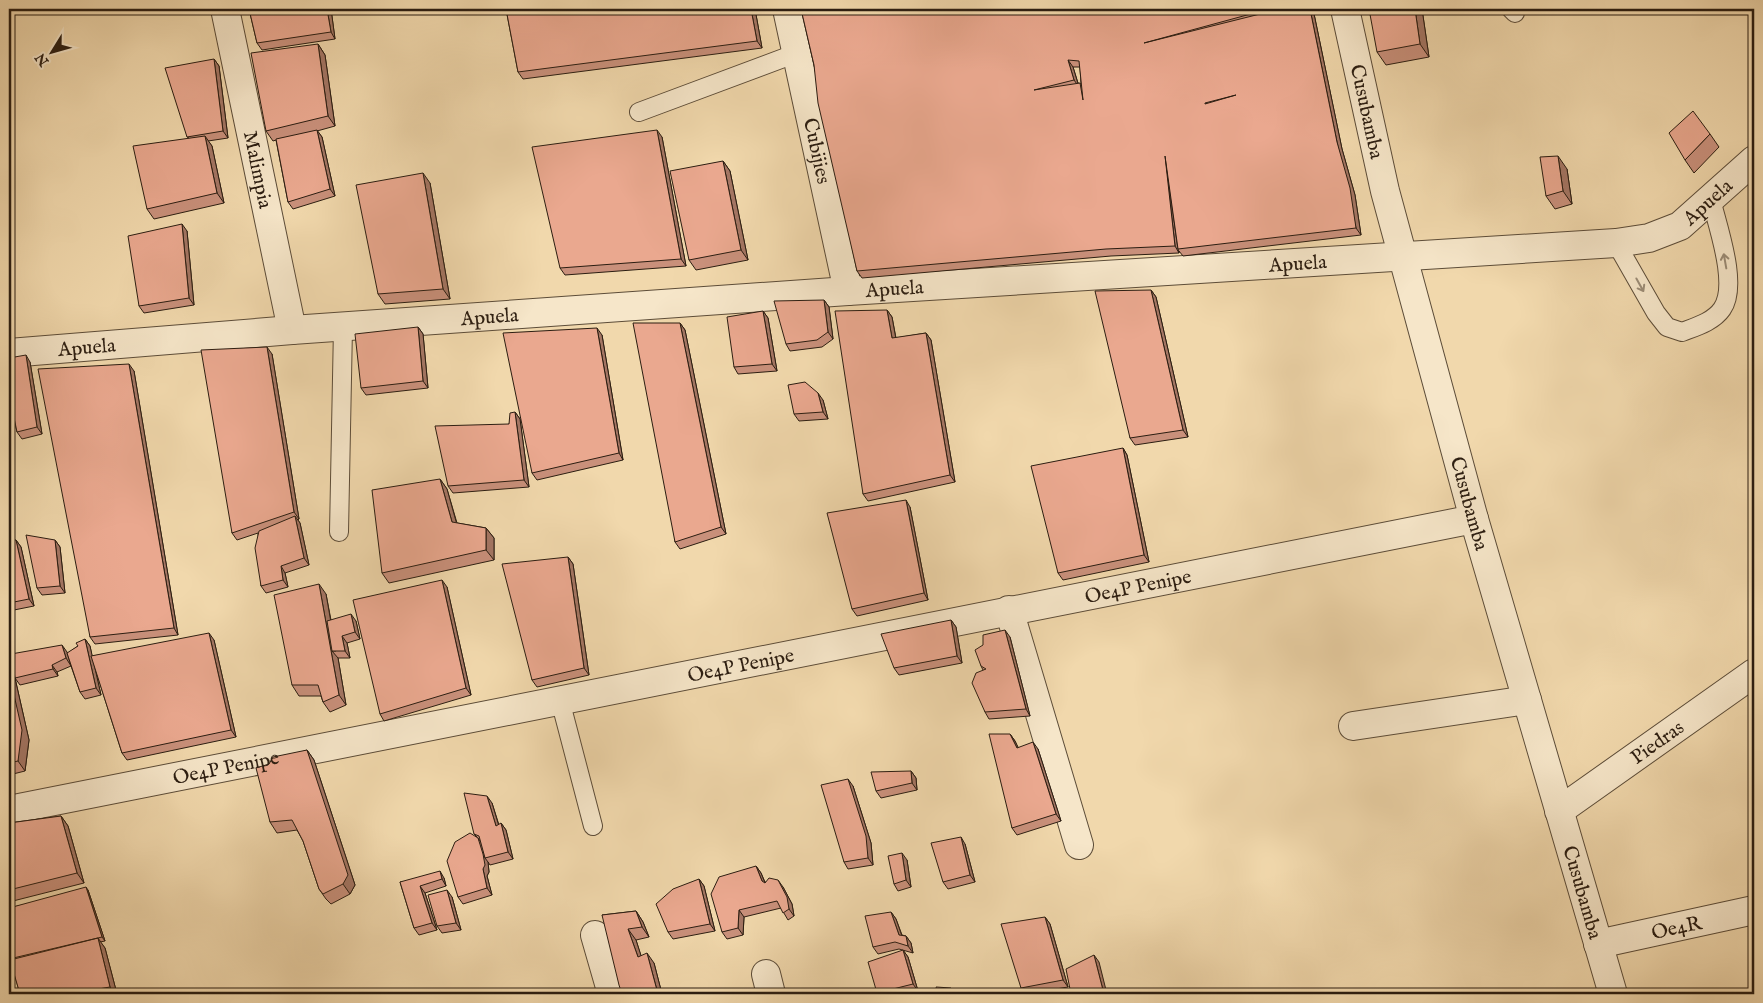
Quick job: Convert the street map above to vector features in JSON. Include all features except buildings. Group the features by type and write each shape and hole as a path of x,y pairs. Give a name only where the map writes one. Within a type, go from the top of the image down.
{"street":[{"name":"Malimpia","path":"225,9 292,330"},
{"name":"Cubijies","path":"787,9 848,291"},
{"name":"Cusubamba","path":"1348,9 1385,191 1474,519 1613,994"},
{"name":"Apuela","path":"9,353 292,330 848,291 1404,258 1616,243 1649,238 1680,226 1754,160"},
{"name":"Oe4P Penipe","path":"9,810 1474,519"},
{"path":"1009,610 1079,846"},
{"name":"Piedras","path":"1559,811 1754,673"},
{"path":"1353,726 1527,700"},
{"name":"Oe4R","path":"1598,944 1754,910"},
{"path":"595,935 612,994"}],"lane":[{"path":"639,112 797,53"},
{"path":"1616,243 1656,313 1667,326 1682,332 1705,323 1722,309 1729,286 1711,199"},
{"path":"339,532 343,327"},
{"path":"560,700 593,826"}]}
